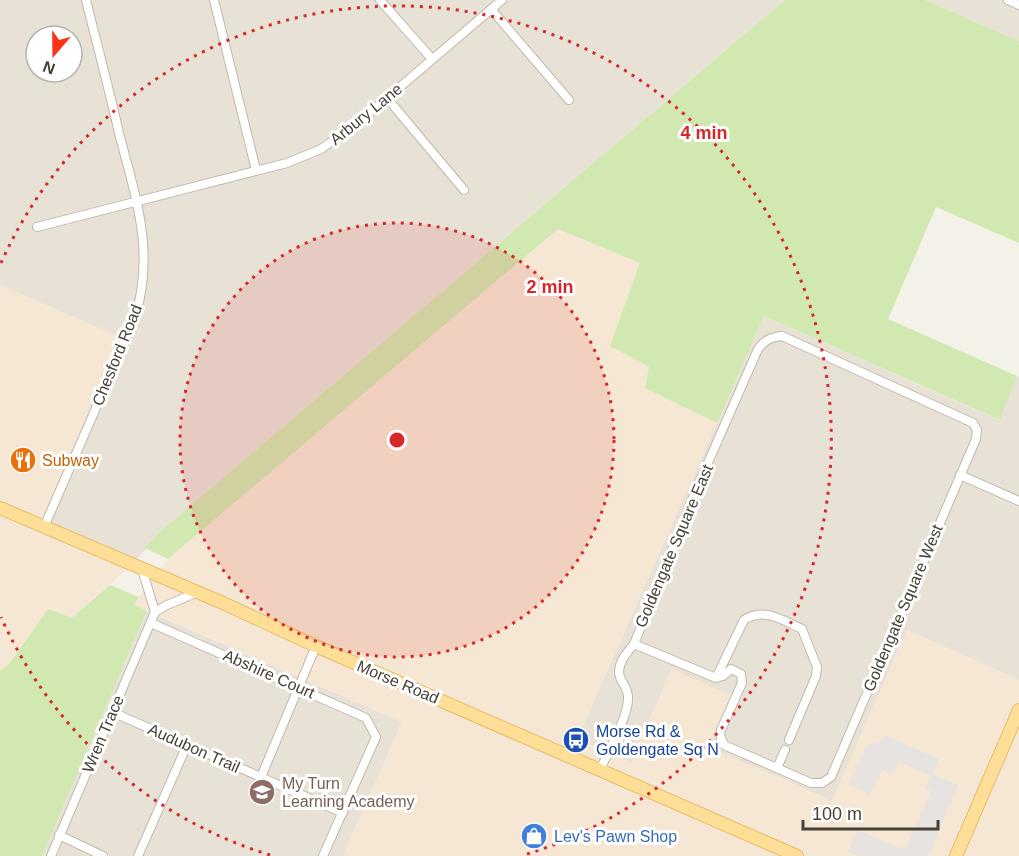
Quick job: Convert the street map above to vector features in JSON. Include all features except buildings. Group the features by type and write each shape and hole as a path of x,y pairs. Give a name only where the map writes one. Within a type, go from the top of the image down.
{"main road":[{"name":"Morse Road","path":"0,508 198,592 316,646 797,856"},
{"path":"956,856 1019,710"}],"street":[{"name":"Chesford Road","path":"44,527 134,321 139,305 145,257 136,200 86,0"},
{"path":"214,0 256,170"},
{"path":"380,0 432,59"},
{"name":"Arbury Lane","path":"37,227 287,163 321,149 353,127 502,0"},
{"path":"1008,0 1019,5"},
{"path":"491,9 569,100"},
{"path":"387,98 464,190"},
{"name":"Goldengate Square West","path":"777,768 811,783 822,783 831,777 976,439 977,430 966,418 782,336"},
{"name":"Goldengate Square East","path":"600,770 628,699 626,686 620,677 620,663 634,644 696,490 758,349 772,337 782,336"},
{"path":"960,475 1019,501"},
{"path":"142,568 155,612 198,592"},
{"name":"Wren Trace","path":"51,856 155,612"},
{"path":"716,678 744,620 751,615 767,614 802,629 817,667 816,676 789,740"},
{"name":"Abshire Court","path":"151,623 366,717 376,737 343,813"},
{"path":"634,644 716,678 723,676 731,669 738,671 743,678 721,730 721,740 724,745 777,768 785,750"},
{"path":"261,777 316,646"},
{"name":"Audubon Trail","path":"112,712 343,813"},
{"path":"138,856 187,745"},
{"path":"323,856 343,813"},
{"path":"59,835 103,856"}],"shaded area":[{"path":"0,0 785,0 163,529 132,565 45,528 126,340 0,285"},
{"path":"925,0 1019,0 1019,41"},
{"path":"558,228 640,263 649,367 646,388 717,423 577,739 631,763 672,669 731,695 708,747 832,801 907,630 1019,680 1019,856 343,856 402,722 133,604 168,559"},
{"path":"0,285 126,340 45,528 132,565 72,618 0,671"},
{"path":"764,316 999,420 1017,376 1019,377 1019,680 907,630 832,801 708,747 672,669 631,763 577,739"},
{"path":"147,611 402,722 343,856 42,856"},
{"path":"884,735 939,759 932,774 958,785 928,856 858,856 848,851 857,830 905,850 931,791 925,788 931,776 898,761 893,774 882,770 870,795 849,784 868,744 881,742"}],"green space":[{"path":"785,0 925,0 1019,41 1019,243 936,207 888,319 1017,376 1000,420 764,316 717,423 645,388 649,367 610,346 640,263 558,229 168,559 145,548 163,529"},
{"path":"110,585 139,597 134,604 147,611 42,856 0,856 0,671 10,663 48,609 72,618"}],"place":[{"name":"Subway","path":"23,460"},
{"name":"Morse Rd & Goldengate Sq N","path":"576,740"},
{"name":"My Turn Learning Academy","path":"262,792"},
{"name":"Lev's Pawn Shop","path":"534,836"}]}
